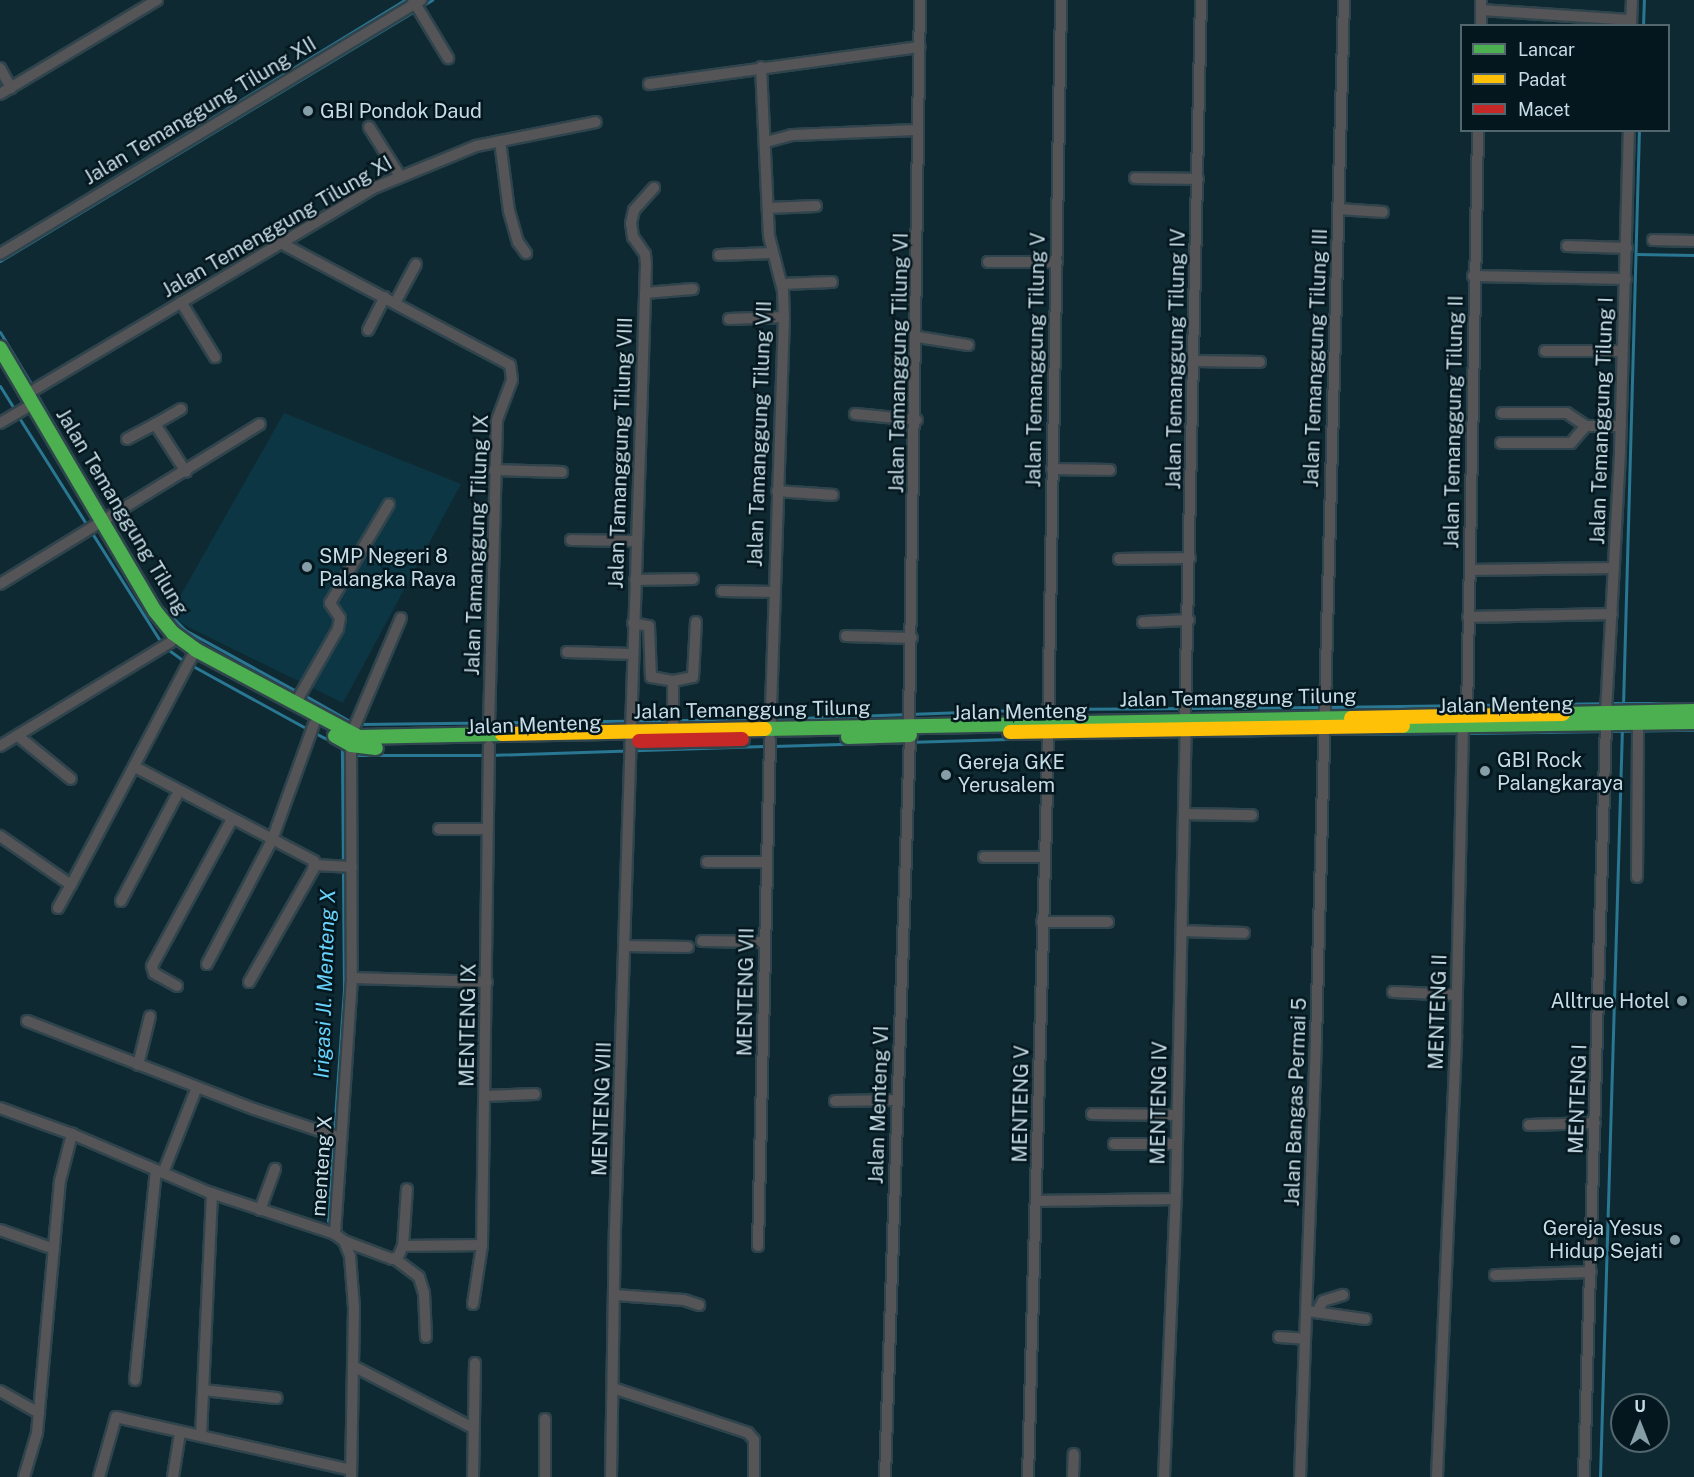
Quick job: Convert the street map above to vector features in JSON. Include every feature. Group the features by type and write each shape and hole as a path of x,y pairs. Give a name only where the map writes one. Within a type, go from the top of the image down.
{"street":[{"path":"0,94 157,0"},
{"name":"Jalan Tamanggung Tilung VI","path":"910,730 917,420 917,130 921,0"},
{"name":"Jalan Temanggung Tilung V","path":"1047,726 1061,0"},
{"name":"Jalan Temanggung Tilung IV","path":"1186,724 1201,0"},
{"name":"Jalan Temanggung Tilung III","path":"1324,722 1344,0"},
{"path":"1481,24 1481,5 1631,23 1632,0"},
{"path":"416,1 448,58"},
{"name":"Jalan Temanggung Tilung XII","path":"0,255 208,125 416,1"},
{"path":"649,84 920,47"},
{"name":"Jalan Tamanggung Tilung VII","path":"761,67 772,253 782,284 784,316 770,734"},
{"path":"0,68 11,88"},
{"name":"Jalan Temenggung Tilung XI","path":"0,423 26,401 181,302 400,176 454,153 500,141 596,122"},
{"path":"369,127 400,176"},
{"path":"766,142 792,135 917,130"},
{"name":"Jalan Temanggung Tilung II","path":"1465,720 1478,132"},
{"name":"Jalan Temanggung Tilung I","path":"1609,718 1621,426 1629,132"},
{"path":"500,141 509,211 518,242 526,253"},
{"path":"1134,178 1198,179"},
{"name":"Jalan Tamanggung Tilung VIII","path":"630,737 645,293 645,254 633,237 631,223 634,210 654,188"},
{"path":"768,208 816,206"},
{"path":"1338,209 1383,212"},
{"path":"1653,240 1694,241"},
{"name":"Jalan Tamanggung Tilung IX","path":"281,243 510,365 512,380 496,420 489,741"},
{"path":"1567,246 1627,248"},
{"path":"719,255 772,253"},
{"path":"988,262 1057,262"},
{"path":"395,303 416,264"},
{"path":"1473,276 1626,279"},
{"path":"782,284 832,282"},
{"path":"645,293 693,289"},
{"path":"368,330 385,297"},
{"path":"181,302 215,357"},
{"path":"729,319 784,316"},
{"path":"918,338 968,345"},
{"name":"Jalan Temanggung Tilung","path":"0,348 26,401 99,524 154,611 173,633 196,650 295,704 351,740 373,738 489,741 630,737 673,731 770,734 1047,726 1609,718 1694,722"},
{"path":"1545,351 1622,351"},
{"path":"1195,361 1260,362"},
{"path":"0,365 26,401"},
{"path":"127,439 181,409"},
{"path":"1502,413 1567,413 1586,426 1621,426"},
{"path":"855,414 917,420"},
{"path":"155,424 186,472"},
{"path":"0,584 186,472 260,424"},
{"path":"1501,443 1571,443 1586,426"},
{"path":"1052,469 1110,470"},
{"path":"494,470 562,472"},
{"path":"777,492 833,495"},
{"path":"295,704 339,627 340,618 330,603 388,504"},
{"path":"99,524 147,612 171,642 314,724 351,740 401,618"},
{"path":"572,540 636,541"},
{"path":"1119,559 1190,558"},
{"path":"1470,570 1614,568"},
{"path":"635,580 693,579"},
{"path":"722,591 773,592"},
{"path":"1468,617 1612,615"},
{"path":"1143,622 1189,620"},
{"path":"633,623 649,626 651,677 673,681 693,677 696,622"},
{"path":"846,636 912,638"},
{"path":"0,746 171,642"},
{"path":"567,652 632,654"},
{"path":"58,908 192,656"},
{"path":"673,681 673,731"},
{"name":"Jalan Temanggung Tilung","path":"1635,719 1694,711"},
{"name":"MENTENG I","path":"1584,1477 1609,718"},
{"path":"1635,719 1637,878"},
{"name":"MENTENG II","path":"1437,1477 1457,995 1465,720"},
{"name":"Jalan Bangas Permai 5","path":"1300,1477 1305,1339 1312,1311 1324,722"},
{"path":"207,964 272,840 314,724"},
{"name":"MENTENG IV","path":"1164,1477 1175,1199 1186,724"},
{"name":"MENTENG V","path":"1028,1477 1037,1201 1047,726"},
{"name":"Jalan Menteng VI","path":"885,1477 910,730"},
{"name":"Jalan Menteng","path":"630,737 770,734"},
{"name":"MENTENG VII","path":"758,1246 770,734"},
{"path":"18,736 71,779"},
{"name":"MENTENG VIII","path":"612,1477 630,737"},
{"name":"menteng X","path":"351,740 352,978 340,1137 340,1238 350,1256 354,1308 351,1474"},
{"name":"MENTENG IX","path":"473,1304 482,1245 489,741"},
{"path":"135,767 311,859 315,865"},
{"path":"120,901 178,791"},
{"path":"1185,814 1252,815"},
{"path":"177,986 154,973 152,966 232,819"},
{"path":"439,829 488,829"},
{"path":"0,836 71,885"},
{"path":"984,857 1044,856"},
{"path":"707,862 767,862"},
{"path":"315,865 352,867"},
{"path":"249,982 315,865"},
{"path":"1042,922 1108,922"},
{"path":"1182,931 1244,933"},
{"path":"702,941 765,942"},
{"path":"626,946 688,947"},
{"path":"352,978 487,982"},
{"path":"1393,992 1457,995"},
{"path":"138,1065 150,1016"},
{"path":"27,1021 197,1087 340,1137"},
{"path":"135,1380 160,1171 197,1087"},
{"path":"485,1096 534,1094"},
{"path":"835,1101 896,1100"},
{"path":"0,1108 72,1134 212,1193 394,1258 419,1278 424,1293 426,1337"},
{"path":"1092,1114 1177,1115"},
{"path":"1529,1125 1595,1124"},
{"path":"24,1477 34,1449 60,1181 72,1134"},
{"path":"1114,1144 1176,1144"},
{"path":"260,1210 275,1169"},
{"path":"394,1258 403,1246 407,1189"},
{"path":"201,1436 212,1193"},
{"path":"1037,1201 1175,1199"},
{"path":"0,1230 54,1249"},
{"path":"403,1246 482,1245"},
{"path":"1495,1275 1591,1272"},
{"path":"615,1295 684,1300 699,1305"},
{"path":"1312,1311 1323,1301 1343,1295"},
{"path":"1312,1311 1365,1319"},
{"path":"1279,1337 1305,1339"},
{"path":"473,1477 475,1363"},
{"path":"354,1366 473,1428"},
{"path":"613,1388 748,1432 754,1440 754,1477"},
{"path":"203,1390 277,1398"},
{"path":"0,1391 39,1413"},
{"path":"99,1477 116,1417 351,1474"},
{"path":"544,1477 545,1419"},
{"path":"173,1477 180,1433"},
{"path":"1072,1477 1074,1454"}],"shaded area":[{"name":"SMP Negeri 8 Palangka Raya","path":"284,413 461,484 343,703 186,626 170,614"}],"waterway":[{"path":"0,247 405,0"},
{"path":"422,6 432,0"},
{"path":"1643,24 1644,0"},
{"path":"0,261 417,9"},
{"path":"1623,705 1639,132"},
{"path":"1636,254 1694,255"},
{"path":"0,332 33,387"},
{"path":"0,386 15,410"},
{"path":"36,393 106,514"},
{"path":"18,416 162,644"},
{"path":"110,520 137,566"},
{"path":"158,603 185,630 298,692"},
{"path":"166,648 185,662"},
{"path":"191,665 309,730"},
{"path":"304,695 353,723"},
{"path":"1328,707 1604,703"},
{"path":"1610,703 1694,703"},
{"path":"1052,709 1322,707"},
{"path":"773,719 1046,709"},
{"path":"360,724 767,719"},
{"path":"1600,1477 1622,729"},
{"path":"1466,733 1694,730"},
{"path":"315,733 333,742"},
{"path":"1328,734 1459,733"},
{"path":"1217,736 1321,734"},
{"path":"773,746 1016,739"},
{"path":"354,755 489,755 767,746"},
{"name":"Irigasi Jl. Menteng X","path":"334,1132 344,990 342,747"},
{"name":"Irigasi Jl. Menteng X","path":"328,1221 333,1138"}],"traffic: fast":[{"path":"0,348 155,611 173,633 196,650 359,737 502,734"},
{"path":"1563,714 1694,711"},
{"path":"765,729 1351,718"},
{"path":"1403,726 1694,722"},
{"path":"848,737 910,735"},
{"path":"335,736 351,745 376,748"}],"traffic: slow":[{"path":"1351,718 1563,714"},
{"path":"1010,732 1403,726"},
{"path":"502,734 765,729"}],"traffic: jam":[{"path":"639,741 742,739"}],"place":[{"name":"GBI Pondok Daud","path":"308,111"},
{"name":"SMP Negeri 8 Palangka Raya","path":"307,567"},
{"name":"GBI Rock Palangkaraya","path":"1485,771"},
{"name":"Gereja GKE Yerusalem","path":"946,775"},
{"name":"Alltrue Hotel","path":"1682,1001"},
{"name":"Gereja Yesus Hidup Sejati","path":"1675,1240"}]}
